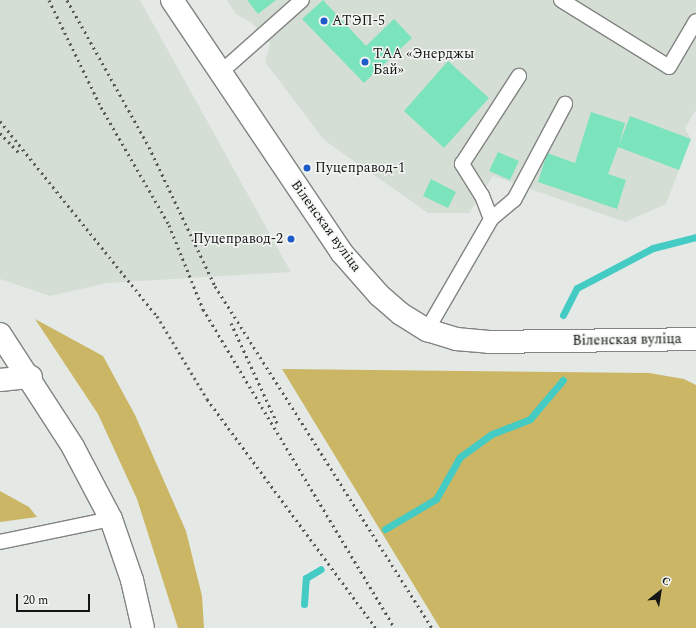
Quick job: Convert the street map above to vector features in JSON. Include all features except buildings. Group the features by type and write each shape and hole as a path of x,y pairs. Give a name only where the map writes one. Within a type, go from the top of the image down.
{"main road":[{"name":"Віленская вуліца","path":"172,0 342,253 379,295 427,330 456,339 489,342 696,339"},
{"path":"0,334 31,377 73,447 110,520 132,580 143,628"},
{"path":"0,380 31,377"}],"lane":[{"path":"221,72 302,0"},
{"path":"561,0 669,67 696,21"},
{"path":"491,219 462,164 519,76"},
{"path":"427,330 491,219 514,200 565,104"},
{"path":"0,542 110,520"}],"shaded area":[{"path":"0,0 140,0 291,272 107,283 50,296 0,279"},
{"path":"227,0 696,0 696,110 685,128 691,139 666,204 625,222 493,176 469,213 428,213 324,140 265,62 270,44 252,23 236,14"},
{"path":"35,319 103,356 135,415 186,531 202,596 204,628 178,628 137,499 98,414"},
{"path":"282,369 649,373 684,379 696,385 696,628 440,628"},
{"path":"0,491 29,507 37,517 0,522"}],"waterway":[{"path":"563,315 577,288 653,248 696,237"},
{"path":"385,529 436,499 460,457 492,434 530,419 563,380"},
{"path":"304,604 306,578 321,569"}],"railway":[{"path":"49,0 101,107 169,225 203,309 395,628"},
{"path":"67,0 149,147 215,286 432,628"},
{"path":"0,121 157,316 207,399 376,628"},
{"path":"0,133 19,153"},
{"path":"231,323 277,423"}],"place":[{"name":"АТЭП-5","path":"324,21"},
{"name":"ТАА «Энерджы Бай»","path":"365,62"},
{"name":"Пуцеправод-1","path":"307,168"},
{"name":"Пуцеправод-2","path":"291,239"}]}
